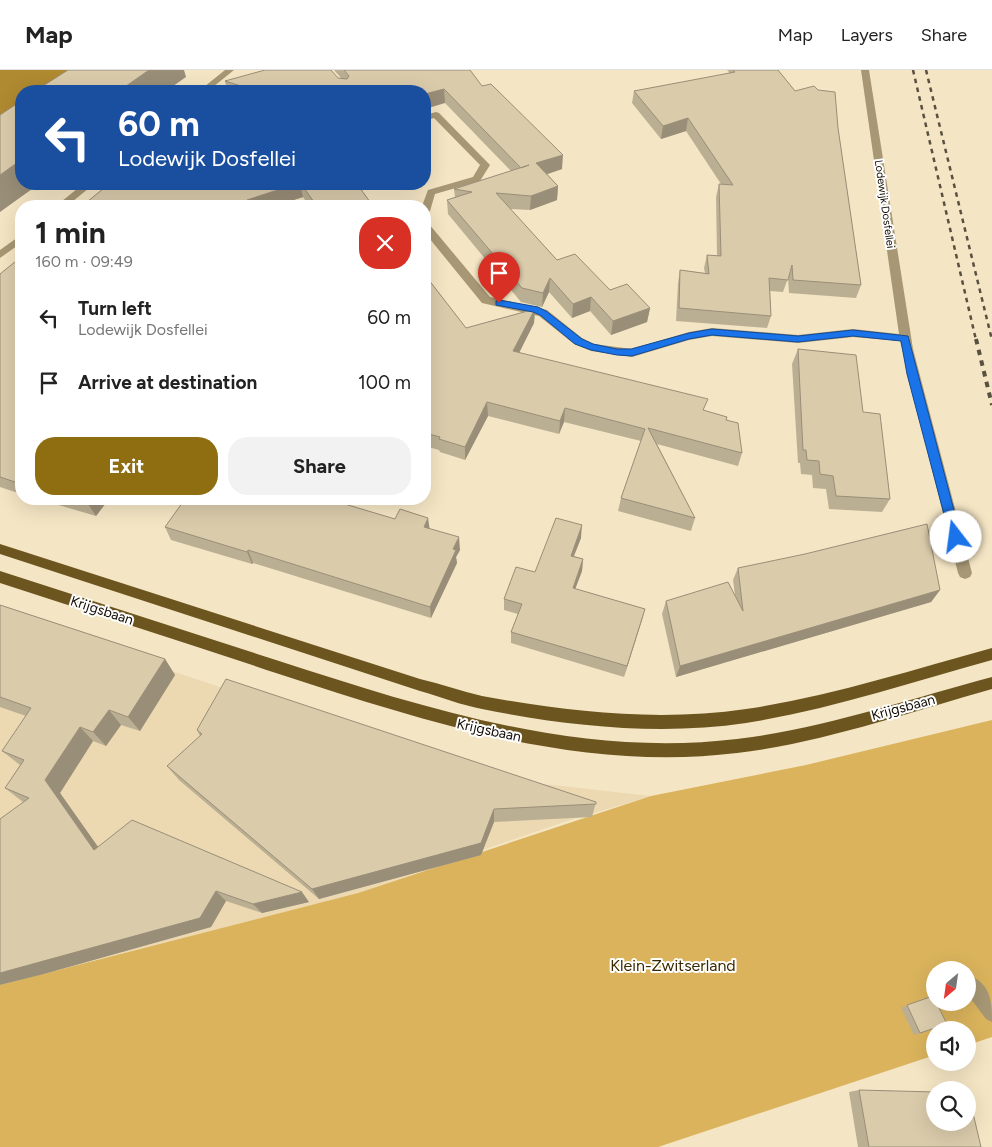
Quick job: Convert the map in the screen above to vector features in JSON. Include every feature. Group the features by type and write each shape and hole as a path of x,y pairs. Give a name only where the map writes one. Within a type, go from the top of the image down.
{"main road":[{"name":"Krijgsbaan","path":"0,549 420,685 481,702 584,718 648,721 745,716 808,704 992,654"},
{"name":"Krijgsbaan","path":"0,577 408,709 464,725 527,738 588,747 722,748 784,739 992,683"}],"street":[{"path":"211,85 230,70"},
{"name":"Lodewijk Dosfellei","path":"865,70 912,374 965,573"},
{"path":"428,200 431,192 477,179 484,166 436,115 431,116"},
{"path":"69,200 81,190"},
{"path":"431,233 486,300 543,313 568,335 591,347 632,353 689,336 712,332 798,339 853,333 905,338"},
{"path":"0,255 15,243"},
{"path":"976,992 992,1013"}],"shaded area":[{"path":"0,70 82,70 60,85 15,85 15,116 0,126"},
{"path":"0,613 490,778 651,796 564,822 358,893 0,985"}],"green space":[{"name":"Klein-Zwitserland","path":"992,720 992,1037 976,1042 976,1021 926,1021 926,1058 658,1147 0,1147 0,985 358,893 651,796 806,765"}],"building":[{"path":"68,70 149,70 128,85 44,85"},
{"path":"265,70 331,70 338,78 347,79 349,76 344,70 470,70 482,86 491,84 563,155 536,163 558,186 531,196 496,193 557,260 575,254 610,290 627,284 650,308 613,321 591,297 573,304 550,278 543,293 522,288 447,200 472,192 454,189 521,168 444,89 431,92 431,85 238,85 225,81"},
{"path":"733,70 778,70 795,91 814,86 818,90 835,92 838,128 861,285 793,280 792,265 788,280 769,278 771,316 679,308 680,270 709,274 707,255 721,256 719,184 733,185 688,118 663,126 634,91 735,72"},
{"path":"15,105 15,164 0,175 0,115"},
{"path":"102,190 278,190 247,200 89,200"},
{"path":"305,190 361,190 369,200 313,200"},
{"path":"15,262 15,482 0,477 0,274"},
{"path":"431,283 466,328 535,309 513,351 708,399 703,410 727,417 726,420 738,423 742,453 648,428 695,518 621,498 645,429 565,408 560,421 487,402 465,447 439,439 440,437 431,435"},
{"path":"798,349 856,355 863,412 880,414 890,499 836,496 833,476 820,474 819,461 807,460 806,450 803,450"},
{"path":"181,505 348,505 395,519 400,509 428,518 424,527 459,537 453,549 456,550 430,607 248,550 247,552 165,527"},
{"path":"556,518 582,525 571,556 583,559 573,588 645,609 627,666 511,632 522,604 504,599 516,567 535,572"},
{"path":"927,524 940,590 680,666 666,601 728,582 743,611 738,568 805,554"},
{"path":"0,605 165,659 128,717 109,710 93,732 80,727 45,780 94,850 132,820 302,892 253,904 216,891 200,918 0,973 0,819 29,798 5,788 24,760 2,751 31,708 0,697"},
{"path":"226,679 596,802 596,804 494,809 481,843 312,889 167,766 202,734 197,730"},
{"path":"926,998 926,1011 940,1011 946,1021 926,1021 926,1031 920,1033 907,1005"},
{"path":"859,1090 926,1092 926,1131 976,1131 976,1126 981,1147 869,1147"}],"railway":[{"path":"913,70 976,340"},
{"path":"926,70 992,340"},
{"path":"976,339 992,405"}],"route":[{"path":"499,303 526,307 543,313 568,335 578,341 591,347 617,352 632,353 700,333 712,332 798,339 853,333 905,338 912,374 956,537"}]}
